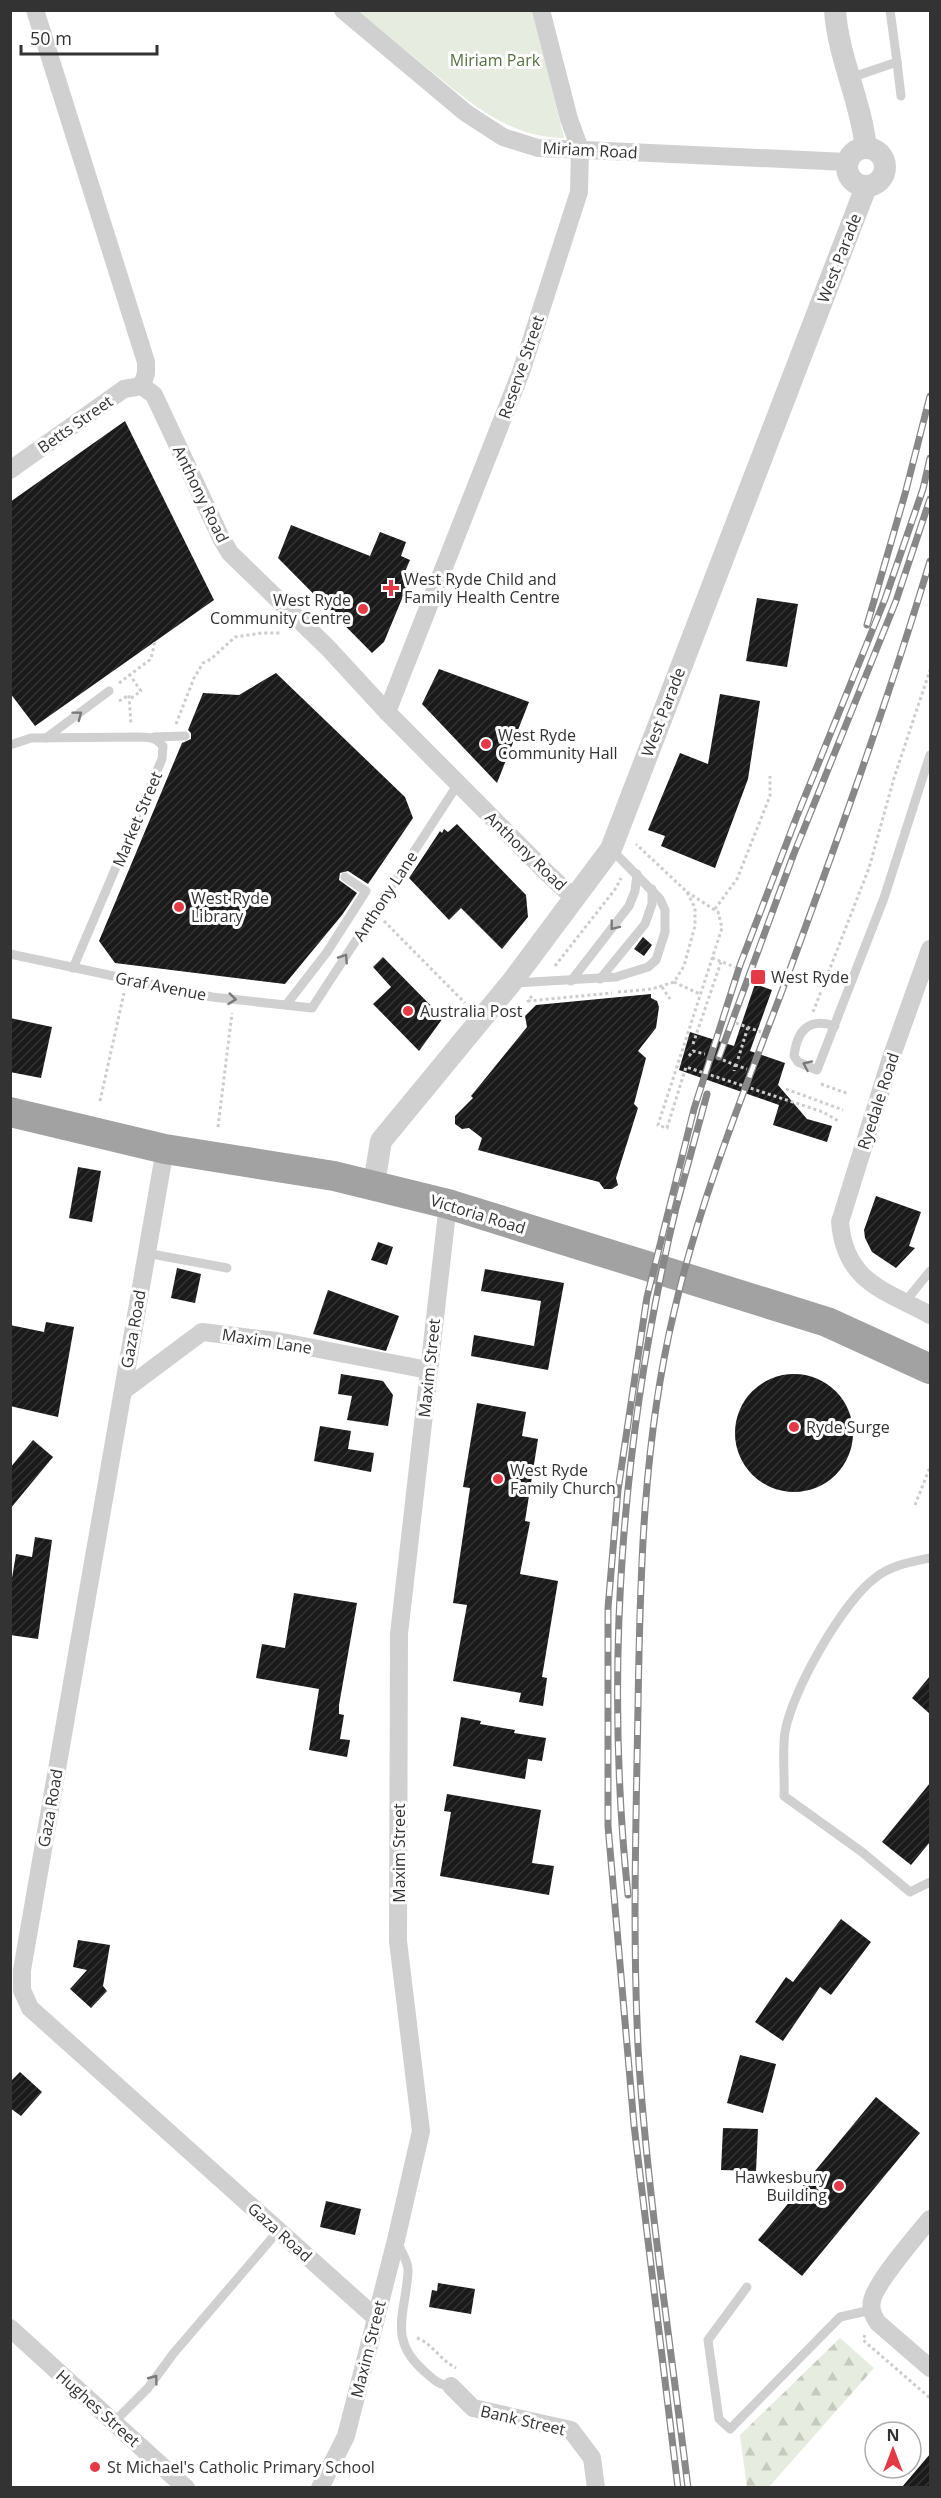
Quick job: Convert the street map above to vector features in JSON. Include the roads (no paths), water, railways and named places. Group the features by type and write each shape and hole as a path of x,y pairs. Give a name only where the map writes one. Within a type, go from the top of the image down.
{"highway":[{"name":"Victoria Road","path":"10,1112 165,1149 374,1184 448,1204 826,1322 930,1369"}],"street":[{"path":"34,10 146,362 146,373 142,386"},
{"name":"Miriam Road","path":"343,10 466,113 503,137 538,148 847,162"},
{"name":"Reserve Street","path":"387,712 521,372 579,192 580,149 569,119 541,10"},
{"path":"835,10 836,28 864,128 866,148"},
{"path":"866,148 879,153 885,165 882,178 874,185 866,187 851,180 846,168 847,162 854,152 866,148"},
{"name":"West Parade","path":"374,1184 381,1141 511,983 611,849 866,187"},
{"name":"Betts Street","path":"10,470 124,389 142,386"},
{"name":"Anthony Road","path":"142,386 154,395 230,553 328,648 387,712 575,899"},
{"name":"Ryedale Road","path":"906,1302 873,1285 861,1275 848,1255 841,1231 842,1213 891,1058 930,949"},
{"name":"Gaza Road","path":"165,1149 24,1958 22,1990 30,2008 376,2318"},
{"name":"Maxim Street","path":"320,2487 346,2436 421,2131 398,1941 399,1646 448,1204"},
{"path":"906,1302 930,1315"},
{"name":"Maxim Lane","path":"123,1391 202,1332 277,1341 428,1371"},
{"path":"930,2219 877,2289 872,2299 875,2319 930,2368"},
{"name":"Hughes Street","path":"10,2328 186,2487"},
{"name":"Bank Street","path":"451,2386 473,2408 571,2430 592,2458 596,2487"}],"lane":[{"path":"890,10 901,96"},
{"path":"850,78 897,62"},
{"path":"46,738 109,691"},
{"path":"10,745 31,738 185,736"},
{"name":"Market Street","path":"73,968 162,759 163,746 158,740 152,738"},
{"path":"835,1026 818,1023 810,1024 804,1029 795,1049 794,1056 798,1062 818,1070 835,1026 884,898 930,755"},
{"name":"Anthony Lane","path":"312,1008 458,784"},
{"path":"511,983 600,979 634,973 648,967 656,960 662,947 666,920 660,899 611,849"},
{"path":"571,981 629,906 635,891 637,874"},
{"path":"286,1005 327,952 366,891 345,877"},
{"path":"600,979 645,924 652,904 652,889"},
{"name":"Graf Avenue","path":"10,954 233,999 312,1008"},
{"path":"146,1253 227,1268"},
{"path":"906,1302 930,1271"},
{"path":"930,1558 900,1564 874,1578 839,1620 800,1686 785,1732 784,1796 862,1852 910,1892 930,1882"},
{"path":"114,2422 147,2388 178,2348 279,2230"},
{"name":"Bank Street","path":"396,2240 409,2270 400,2318 401,2336 407,2352 417,2366 439,2385 451,2386"},
{"path":"747,2287 708,2340 719,2419 730,2429 840,2317 872,2310"}],"railway":[{"path":"867,625 905,494 930,396"},
{"path":"678,2488 634,2125 608,1826 608,1608 618,1490 647,1297 694,1109 740,965 797,816 885,599 923,489 930,458"},
{"path":"719,1057 793,856 896,601 930,499"},
{"path":"688,2488 648,2170 637,2019 635,1886 640,1607 645,1508 656,1410 674,1312 710,1187 861,774 930,561"},
{"path":"628,1895 621,1809 618,1636 631,1463 642,1378 657,1292 676,1208 707,1094"}],"place":[{"name":"West Ryde Child and Family Health Centre","path":"391,588"},
{"name":"West Ryde Community Centre","path":"363,609"},
{"name":"West Ryde Community Hall","path":"486,744"},
{"name":"West Ryde Library","path":"179,907"},
{"name":"West Ryde","path":"758,977"},
{"name":"Australia Post","path":"408,1011"},
{"name":"Ryde Surge","path":"794,1427"},
{"name":"West Ryde Family Church","path":"498,1479"},
{"name":"Hawkesbury Building","path":"839,2186"},
{"name":"St Michael's Catholic Primary School","path":"95,2467"}],"park label":[{"name":"Miriam Park","path":"495,60"}]}
